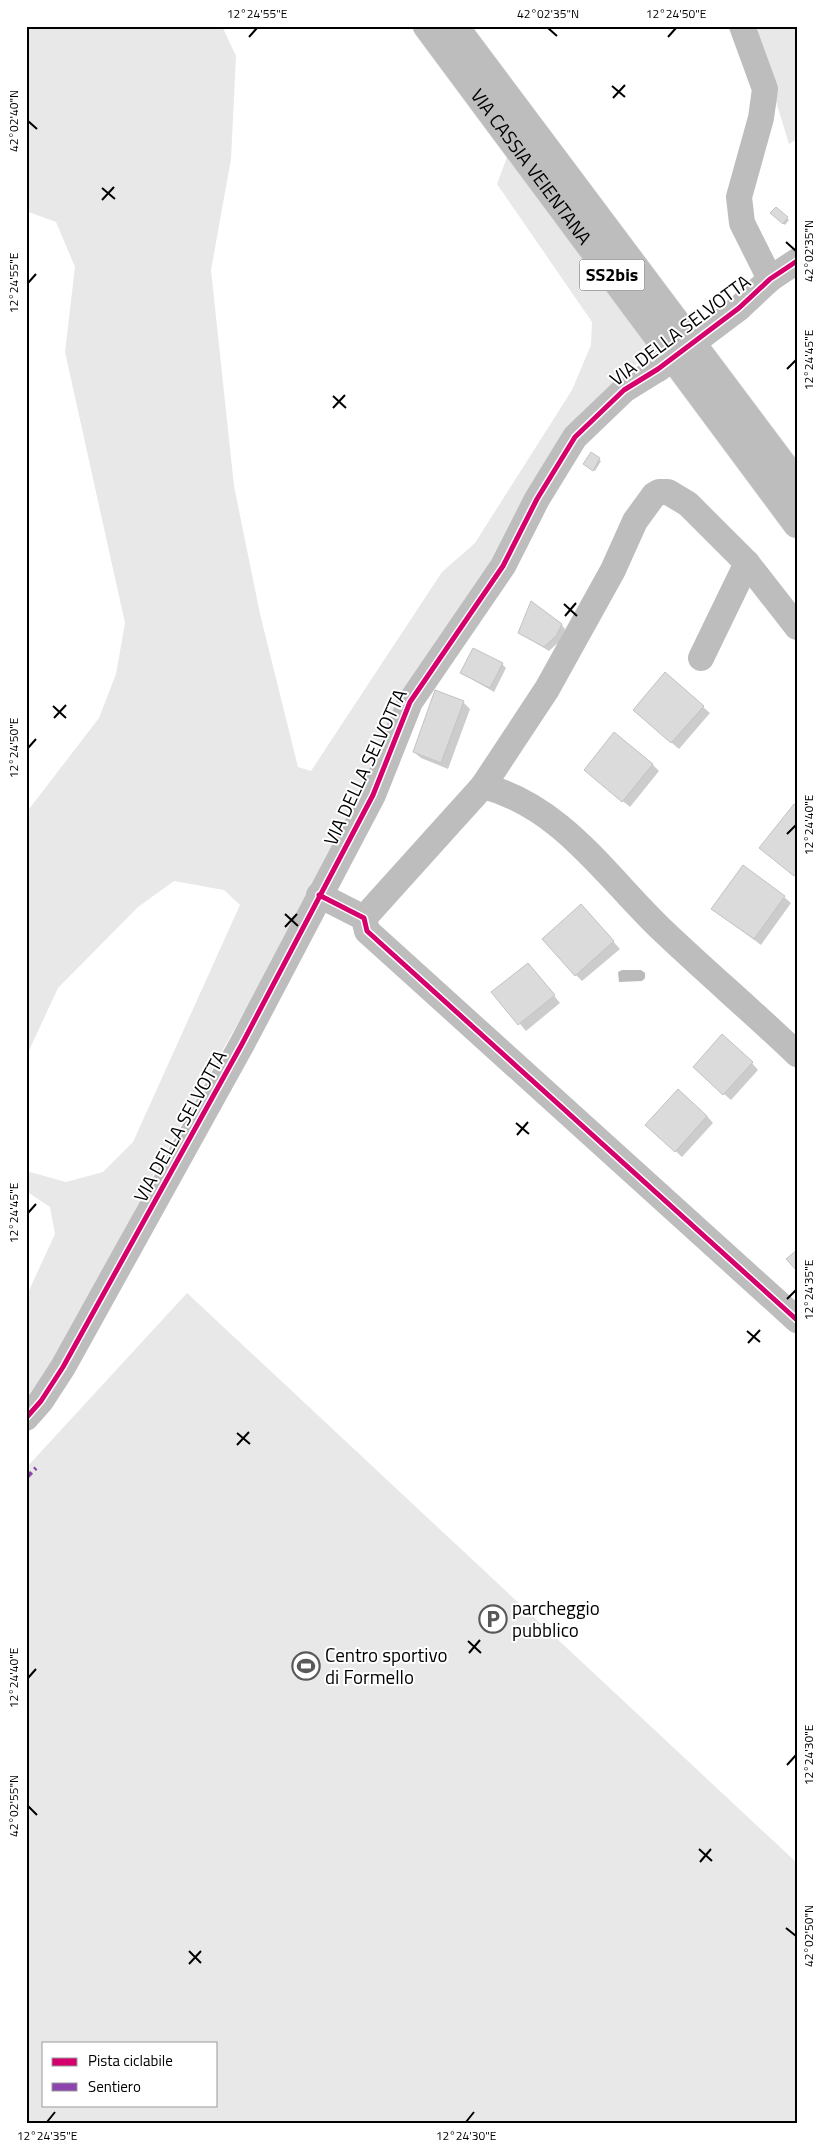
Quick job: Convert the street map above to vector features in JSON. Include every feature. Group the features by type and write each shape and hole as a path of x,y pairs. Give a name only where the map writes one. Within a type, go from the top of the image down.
{"highway":[{"name":"VIA CASSIA VEIENTANA","path":"427,26 797,524"},
{"name":"VIA CASSIA VEIENTANA","path":"454,26 797,484"}],"street":[{"path":"742,26 765,90 761,118 739,197 742,223 770,280"},
{"name":"VIA DELLA SELVOTTA","path":"26,1418 41,1401 63,1366 242,1044 373,795 410,702 504,566 537,499 575,437 624,390 658,369 739,308 770,280 797,261"},
{"path":"364,918 483,786 547,689 613,570 635,521 649,499 664,492 683,500 747,563 797,627"},
{"path":"701,658 747,563"},
{"path":"483,786 520,798 554,820 660,928 797,1054"},
{"path":"319,896 364,918 367,930 797,1320"}],"shaded area":[{"path":"26,26 222,26 236,56 231,159 211,270 234,486 260,614 298,767 311,771 442,572 475,543 572,390 591,345 592,322 497,184 507,157 658,349 621,375 567,436 170,1144 39,1390 26,1403 26,1297 55,1234 50,1207 26,1191 26,1171 66,1182 103,1172 133,1142 240,905 224,890 174,881 138,907 58,988 26,1057 26,813 99,718 116,674 125,623 65,352 75,267 56,222 26,211"},
{"path":"753,26 797,27 797,139 789,144"},
{"path":"622,970 641,970 645,973 645,978 642,981 619,982 618,972"},
{"name":"Centro sportivo di Formello","path":"187,1293 797,1863 797,2123 26,2123 26,1468"}],"building":[{"path":"776,207 788,217 783,224 770,213"},
{"path":"591,452 600,458 593,471 583,464"},
{"path":"531,601 562,624 556,636 544,647 518,633"},
{"path":"473,648 503,663 490,688 460,673"},
{"path":"665,672 704,706 671,743 633,710"},
{"path":"435,690 464,701 441,763 413,752"},
{"path":"614,732 653,764 622,802 584,770"},
{"path":"794,804 797,806 797,873 794,876 759,848"},
{"path":"743,865 785,896 754,939 711,909"},
{"path":"581,904 614,941 575,976 542,939"},
{"path":"528,963 555,995 518,1025 491,992"},
{"path":"722,1034 753,1062 723,1095 693,1067"},
{"path":"678,1089 707,1116 675,1152 645,1125"},
{"path":"797,1250 797,1271 786,1259"}],"marked path":[{"path":"26,1478 36,1468"}],"cycle path":[{"path":"26,1418 41,1401 63,1367 242,1044 373,795 410,702 503,566 537,499 575,437 624,390 658,369 739,308 770,279 797,261"},
{"path":"319,895 364,918 367,931 797,1320"}],"place":[{"name":"parcheggio pubblico","path":"493,1619"},
{"name":"Centro sportivo di Formello","path":"306,1666"}]}
